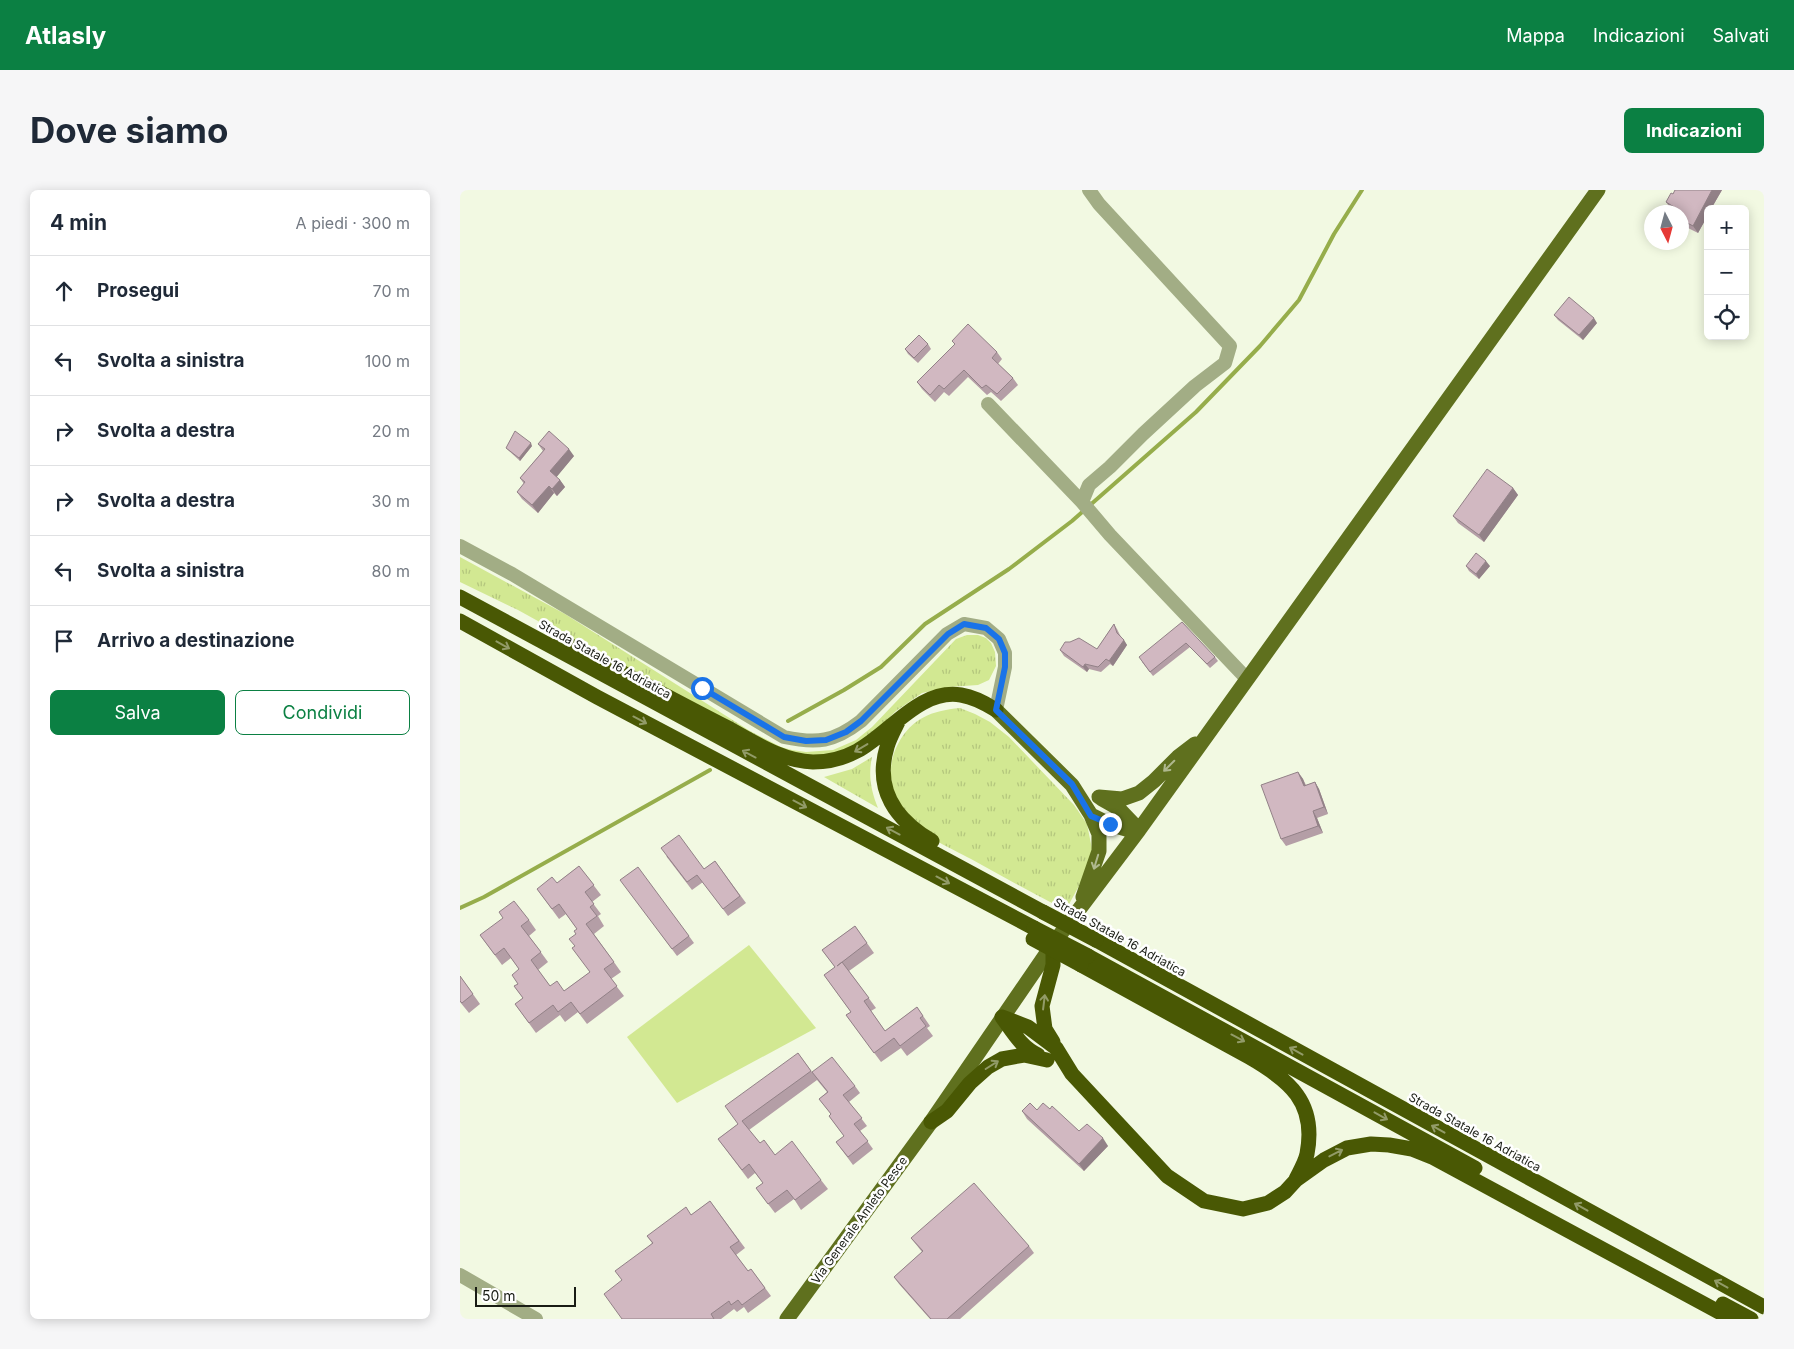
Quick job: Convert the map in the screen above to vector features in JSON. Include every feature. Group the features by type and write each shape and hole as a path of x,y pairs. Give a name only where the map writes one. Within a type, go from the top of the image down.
{"highway":[{"path":"461,597 483,603 509,614 753,742 797,761 830,761 857,751 899,718 933,697 960,695 980,701 996,710"},
{"name":"Strada Statale 16 Adriatica","path":"461,597 1100,937 1169,981 1764,1307"},
{"path":"460,621 597,697 963,891 1032,933 1750,1319"},
{"path":"899,718 887,747 882,769 884,786 890,803 905,822 920,834 1047,909"},
{"path":"1053,944 1053,965 1042,1006 1051,1054 1167,1176 1204,1201 1243,1209 1268,1203 1285,1192 1296,1180 1324,1160 1347,1148 1371,1144 1412,1149 1432,1157 1732,1319"},
{"path":"1084,961 1249,1057 1274,1072 1289,1084 1299,1097 1308,1120 1307,1156 1296,1180"},
{"path":"1002,1018 1028,1051 1051,1054"},
{"path":"932,1122 947,1111 970,1083 988,1067 1002,1059 1024,1054 1051,1054"}],"main road":[{"name":"Via Generale Amleto Pesce","path":"788,1319 932,1122 1053,944 1139,830 1598,190"},
{"path":"996,710 1072,784 1091,816 1099,834 1099,851 1083,894 1082,907"},
{"path":"1099,797 1122,799 1139,793 1178,757 1206,736"},
{"path":"1072,784 1118,808 1139,830"},
{"path":"1091,816 1126,829 1139,830"}],"street":[{"path":"1082,502 1088,485 1110,468 1143,434 1195,386 1225,363 1230,346 1099,204 1089,190"},
{"path":"988,404 1247,679"},
{"path":"460,546 512,574 784,737 806,741 826,740 846,732 861,721 948,634 964,624 986,628 999,639 1005,653 1005,667 996,710"},
{"path":"460,1275 536,1319"}],"green space":[{"path":"460,557 565,614 750,731 781,747 792,750 806,752 833,750 856,740 872,727 956,639 967,635 978,635 986,638 991,643 995,652 996,666 989,680 978,685 949,687 922,693 896,711 862,744 816,760 762,745 518,610 460,582"},
{"path":"960,708 990,722 1009,737 1074,805 1087,824 1092,849 1087,871 1067,908 1055,902 1052,903 934,839 916,827 903,813 895,796 891,779 892,761 898,744 903,735 923,717 940,711"},
{"path":"872,757 871,783 878,808 824,777 852,769"},
{"path":"749,945 816,1028 677,1103 627,1037"}],"building":[{"path":"1675,190 1712,190 1693,226 1689,224 1689,205 1671,205 1666,202 1671,193 1673,194"},
{"path":"1569,297 1594,318 1579,335 1554,315"},
{"path":"968,324 997,352 992,358 1013,378 997,394 986,385 982,388 964,370 944,389 939,385 930,395 917,382 955,344 952,341"},
{"path":"919,335 928,344 914,358 905,349"},
{"path":"515,431 531,443 519,458 506,448"},
{"path":"549,431 569,449 550,471 560,480 552,489 549,486 532,505 517,492 525,482 520,478 545,449 538,444"},
{"path":"1487,469 1513,488 1479,535 1453,516"},
{"path":"1476,553 1486,561 1476,574 1466,566"},
{"path":"1182,622 1215,657 1207,664 1186,643 1150,672 1139,657"},
{"path":"1114,624 1117,633 1124,640 1109,661 1106,659 1098,667 1085,664 1083,667 1060,650 1065,642 1079,638 1097,649"},
{"path":"1298,772 1304,786 1315,782 1324,807 1313,811 1318,826 1281,839 1261,785"},
{"path":"679,835 704,869 715,861 740,896 723,909 697,875 687,882 661,848"},
{"path":"579,866 594,885 585,892 594,904 590,907 597,916 586,924 614,962 604,969 617,986 580,1014 571,1002 558,1012 553,1005 529,1023 515,1004 523,998 514,986 518,984 512,975 519,969 504,948 495,955 480,935 503,918 499,912 514,901 529,920 521,926 541,952 531,960 550,986 557,981 564,991 590,972 572,948 575,946 569,939 576,934 574,931 577,929 559,904 552,909 537,889 552,877 557,883"},
{"path":"638,867 689,936 672,949 620,880"},
{"path":"855,926 867,943 842,962 869,998 864,1001 885,1031 917,1007 923,1016 920,1018 926,1026 900,1046 894,1038 874,1053 846,1015 851,1012 824,975 835,967 822,950"},
{"path":"460,976 473,994 462,1003 460,1001"},
{"path":"798,1053 811,1071 742,1121 760,1143 764,1140 775,1155 792,1141 821,1180 795,1200 787,1190 768,1204 756,1188 763,1183 749,1164 742,1170 718,1139 738,1124 725,1106"},
{"path":"832,1057 855,1086 843,1095 862,1118 854,1124 868,1141 848,1157 836,1142 844,1136 829,1116 831,1114 819,1099 828,1092 812,1072"},
{"path":"1030,1103 1037,1110 1043,1103 1050,1109 1052,1106 1079,1131 1087,1124 1103,1138 1079,1164 1022,1111"},
{"path":"974,1183 1029,1246 947,1319 931,1319 894,1277 923,1251 911,1238"},
{"path":"710,1201 739,1241 730,1247 748,1271 751,1269 765,1288 742,1305 738,1300 731,1305 729,1301 711,1314 714,1319 622,1319 604,1294 622,1280 615,1271 653,1243 647,1236 686,1207 691,1215"}],"waterway":[{"path":"788,721 881,667 925,624 1009,569 1072,521 1196,412 1260,346 1299,300 1334,234 1362,190"},
{"path":"460,908 484,897 710,770"}],"route":[{"path":"702,688 784,737 806,741 826,740 846,732 861,721 948,634 964,624 986,628 999,639 1005,653 1005,667 996,710 1072,784 1091,816 1110,824"}]}
